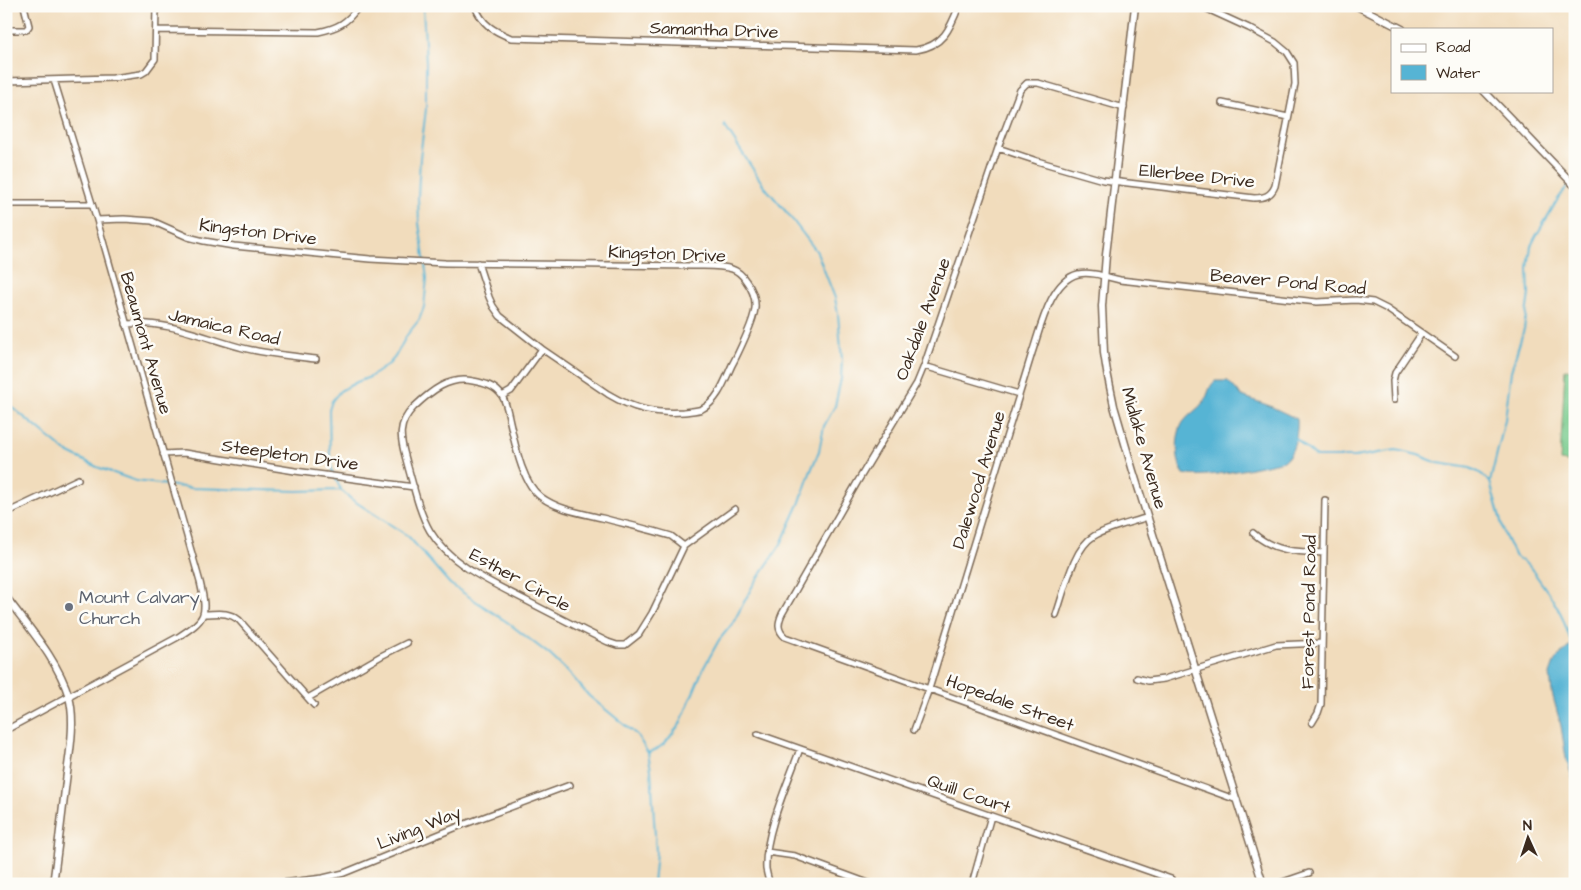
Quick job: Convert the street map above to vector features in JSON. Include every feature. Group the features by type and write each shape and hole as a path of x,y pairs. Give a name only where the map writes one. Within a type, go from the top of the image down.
{"street":[{"path":"6,30 26,30 29,26 24,6"},
{"path":"6,81 113,78 141,74 146,71 154,59 156,6"},
{"path":"156,30 318,32 332,30 347,22 359,6"},
{"name":"Samantha Drive","path":"475,6 482,20 494,31 511,38 916,50 926,48 944,36 954,20 959,6"},
{"name":"Midlake Avenue","path":"1135,6 1104,277 1102,325 1107,372 1117,415 1148,517 1263,884"},
{"name":"Ellerbee Drive","path":"1115,182 1254,198 1269,195 1275,186 1296,84 1294,63 1290,56 1275,42 1202,6"},
{"path":"1357,6 1400,28"},
{"name":"Beaumont Avenue","path":"54,80 97,220 200,582 204,599 204,614"},
{"name":"Oakdale Avenue","path":"778,627 782,614 917,383 1016,96 1027,83 1038,83 1124,108"},
{"path":"1485,92 1575,186"},
{"path":"1222,103 1288,117"},
{"path":"998,148 1074,172 1115,182"},
{"path":"6,204 92,204"},
{"name":"Kingston Drive","path":"97,220 152,221 188,237 204,241 234,246 370,259 478,263 721,267 732,269 744,278 750,286 756,304 754,316 736,358 712,400 702,408 666,412 634,407 608,394 542,349 504,319 493,306 478,263"},
{"name":"Dalewood Avenue","path":"914,730 929,689 1049,305 1061,285 1070,277 1079,274 1091,274 1104,277"},
{"name":"Beaver Pond Road","path":"1104,277 1317,302 1363,300 1373,302 1387,309 1455,356"},
{"name":"Jamaica Road","path":"126,324 137,323 173,327 243,348 316,359"},
{"path":"1394,400 1392,381 1394,373 1422,333"},
{"path":"542,349 511,391 502,396 515,444 530,485 540,496 553,504 571,511 671,536 684,546"},
{"path":"924,366 1020,394"},
{"name":"Esther Circle","path":"502,396 496,389 488,385 457,380 443,384 414,408 403,421 401,433 414,487 430,531 456,560 480,577 608,642 625,645 639,634 652,613 684,546 736,509"},
{"name":"Steepleton Drive","path":"163,454 184,453 295,471 414,487"},
{"path":"6,513 78,479"},
{"name":"Forest Pond Road","path":"1312,723 1318,713 1320,704 1324,500"},
{"path":"1056,615 1076,558 1082,547 1094,536 1148,517"},
{"path":"1253,533 1274,546 1287,551 1324,553"},
{"path":"6,597 48,655 69,696 71,738 53,884"},
{"path":"6,730 178,637 197,625 204,614 221,612 239,620 314,705"},
{"name":"Hopedale Street","path":"778,627 781,634 785,637 1237,800"},
{"path":"308,698 407,643"},
{"path":"1137,678 1148,682 1155,681 1276,645 1322,643"},
{"name":"Quill Court","path":"758,734 1171,879"},
{"path":"770,884 766,869 767,852 772,830 800,749"},
{"name":"Living Way","path":"276,884 323,878 344,873 458,827 570,786"},
{"path":"972,884 992,816"},
{"path":"767,852 795,856 870,884"},
{"path":"1277,884 1309,873"}],"green space":[{"path":"1565,369 1575,370 1575,463 1560,461"}],"water":[{"path":"1215,381 1228,381 1242,396 1270,406 1297,419 1295,442 1291,453 1284,461 1219,474 1184,474 1179,462 1177,447 1181,426 1204,401"},
{"path":"1572,644 1575,647 1575,786 1566,758 1561,726 1552,693 1550,674 1555,660"}],"waterway":[{"path":"423,6 426,109 420,158 418,197 419,223 427,278 424,307 419,320 389,364 370,377 340,391 332,401 329,410 332,471 341,490 351,499 408,536 450,584 507,622 550,655 589,696 637,735 648,753 651,770 656,852 653,884"},
{"path":"648,753 665,743 680,724 703,669 719,640 733,623 752,587 781,544 800,502 819,451 824,426 835,406 841,379 842,360 835,298 817,252 764,186 725,125"},
{"path":"1572,644 1561,614 1550,595 1530,567 1514,555 1505,536 1490,482 1505,420 1511,371 1524,329 1529,294 1528,268 1531,246 1558,199 1575,176"},
{"path":"6,402 65,451 97,467 136,481 191,488 297,491 341,490"},
{"path":"1294,437 1316,457 1355,457 1396,450 1418,455 1438,463 1470,468 1480,473 1490,482"}],"place":[{"name":"Mount Calvary Church","path":"69,607"}]}
